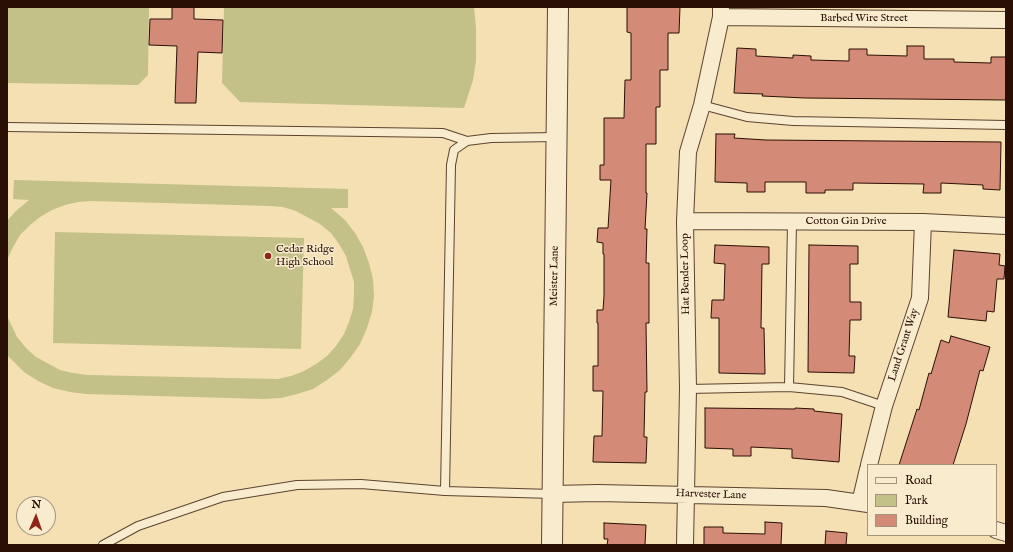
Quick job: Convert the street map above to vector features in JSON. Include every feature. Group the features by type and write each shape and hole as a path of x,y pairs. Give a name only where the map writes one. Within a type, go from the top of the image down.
{"street":[{"name":"Meister Lane","path":"552,545 558,7"},
{"name":"Barbed Wire Street","path":"721,12 1006,20"},
{"name":"Hat Bender Loop","path":"685,545 688,389 685,220 688,152 702,105 721,12"},
{"name":"Cotton Gin Drive","path":"685,220 923,222 1006,226"},
{"name":"Land Grant Way","path":"869,464 884,406 920,298 923,222"},
{"path":"864,503 867,478"},
{"name":"Harvester Lane","path":"553,494 686,494 826,498 864,503"}],"lane":[{"path":"702,105 747,117 794,121 1006,125"},
{"path":"7,127 443,133 467,141 491,138 557,138"},
{"path":"445,491 451,165 454,150 467,141"},
{"path":"789,387 792,222"},
{"path":"688,389 789,387 842,392 884,406"},
{"path":"103,545 138,526 223,497 297,485 361,484 445,491 553,494"}],"green space":[{"path":"7,7 149,7 148,75 138,85 7,83"},
{"path":"224,7 474,7 476,28 476,61 473,80 464,108 240,102 222,83"},
{"path":"14,180 348,189 348,208 331,208 345,220 355,233 363,247 373,279 374,296 372,312 360,344 340,370 327,380 313,389 281,398 264,399 86,394 53,388 38,381 24,372 7,355 7,316 17,337 26,348 36,357 60,370 87,375 278,379 304,371 327,356 336,346 344,334 353,309 354,282 346,256 331,233 320,224 296,211 283,207 270,206 92,201 78,202 52,210 30,225 20,235 7,260 7,221 29,200 13,199"},
{"path":"55,232 304,238 301,349 53,343"}],"building":[{"path":"172,7 194,7 194,19 223,20 222,53 198,52 196,103 175,103 177,46 149,45 150,19 172,19"},
{"path":"627,7 680,7 679,33 668,33 668,70 660,70 660,107 656,107 656,144 646,144 647,193 645,229 647,229 646,263 649,263 649,323 646,323 647,392 645,392 644,437 647,437 646,463 593,462 594,436 602,436 603,391 593,391 593,366 598,366 597,310 603,310 604,296 603,243 597,242 598,228 608,228 611,180 600,180 600,165 604,165 604,118 624,118 625,80 631,80 631,33 627,32"},
{"path":"907,46 924,46 924,59 954,59 954,62 991,63 991,57 1006,57 1006,100 805,98 734,93 737,48 756,49 756,56 793,58 793,55 811,56 811,60 849,61 849,49 867,49 867,55 907,56"},
{"path":"716,134 735,134 734,138 766,140 1001,142 1000,190 983,189 983,185 941,183 941,193 923,193 924,184 853,183 853,190 825,190 825,193 806,193 806,182 765,182 765,192 747,192 747,183 715,182"},
{"path":"715,245 769,247 769,264 762,264 761,328 764,328 765,374 719,373 719,318 711,318 712,300 724,300 725,264 714,263"},
{"path":"809,245 858,246 858,264 850,264 850,302 861,302 861,320 850,320 849,356 855,356 854,373 808,372"},
{"path":"954,250 1000,254 999,265 1005,266 1004,279 997,279 994,312 987,311 986,321 948,317"},
{"path":"951,336 990,347 983,371 980,370 966,424 953,464 899,464 917,409 919,410 929,373 931,374 941,340 949,343"},
{"path":"705,408 795,408 814,409 814,411 842,414 839,462 792,458 792,449 751,447 751,456 733,456 733,449 705,448"},
{"path":"765,522 782,523 781,545 704,545 704,527 723,527 723,533 765,534"},
{"path":"604,523 646,525 645,545 607,545 608,539 604,539"},
{"path":"826,531 847,533 846,545 825,545"}],"place":[{"name":"Cedar Ridge High School","path":"268,256"}]}
